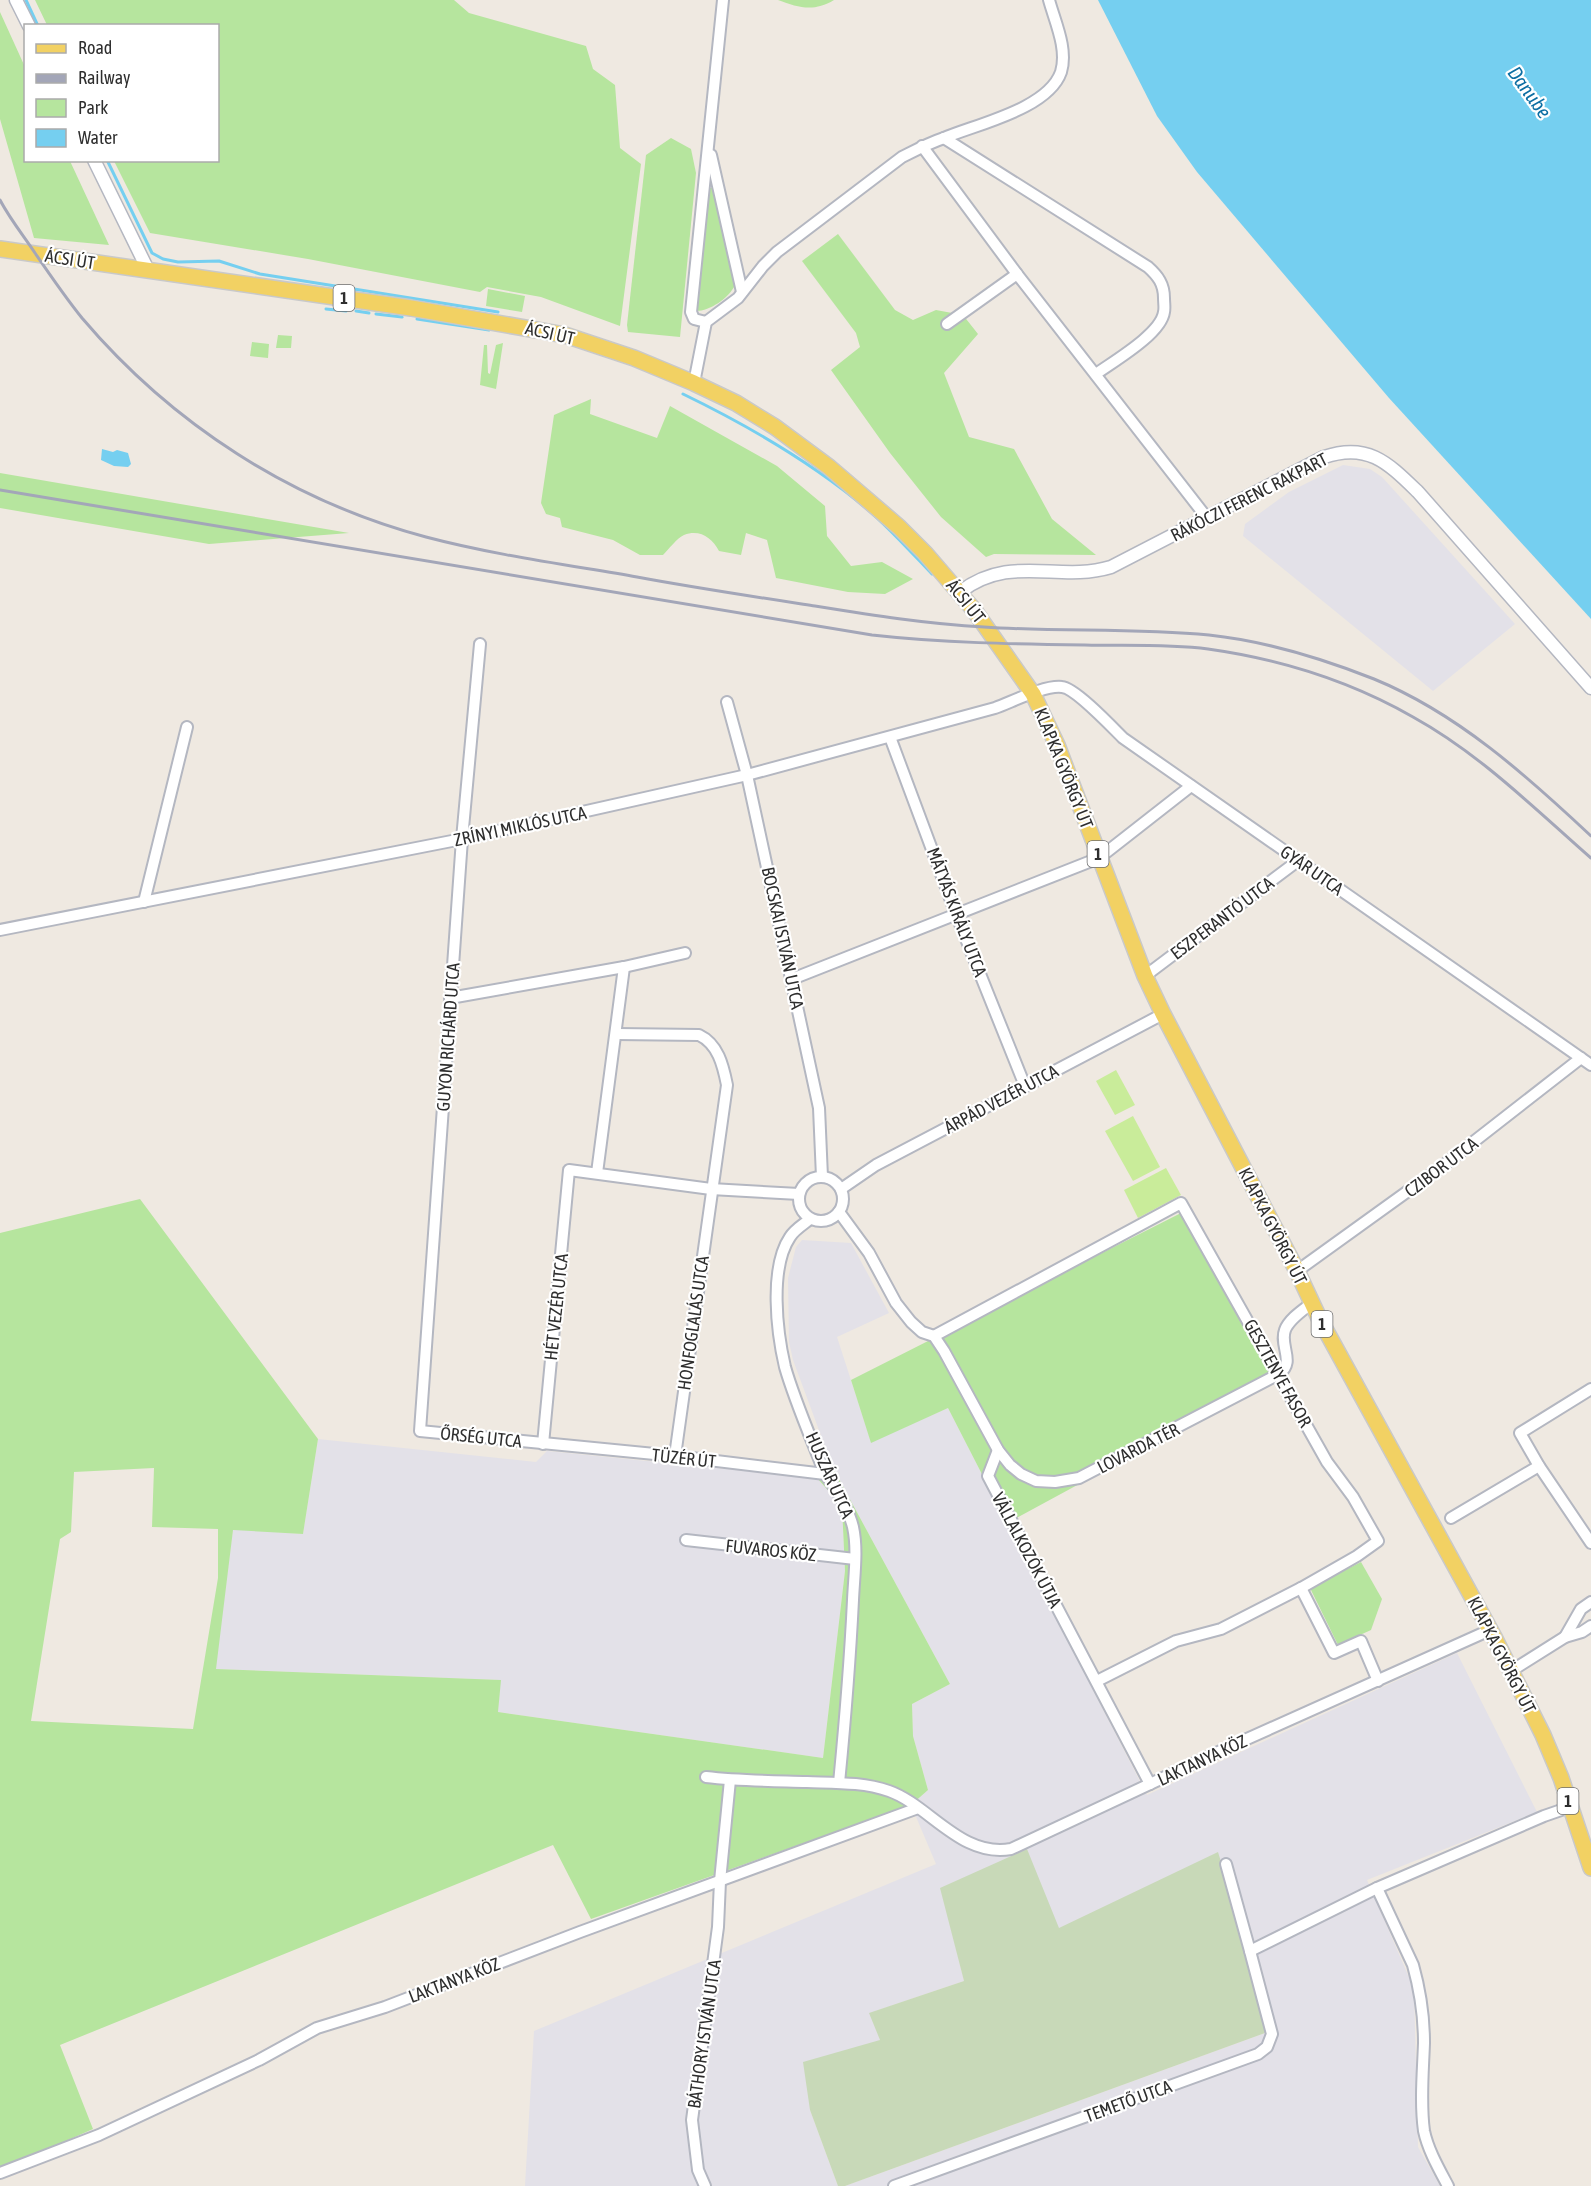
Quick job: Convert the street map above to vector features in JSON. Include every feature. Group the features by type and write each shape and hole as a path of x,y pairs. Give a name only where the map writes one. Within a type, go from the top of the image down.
{"main road":[{"name":"ÁCSI ÚT","path":"0,249 411,308 540,330 574,338 629,356 736,403 775,426 805,448 899,527 960,591 998,643"},
{"name":"KLAPKA GYÖRGY ÚT","path":"998,643 1033,694 1057,745 1145,976 1163,1014 1312,1303 1490,1630 1543,1735 1591,1868"}],"street":[{"path":"15,0 28,24"},
{"path":"706,322 694,319 691,312 723,0"},
{"path":"694,383 706,322 738,298 777,252 902,157 922,146 1028,105 1049,91 1060,72 1063,51 1049,0"},
{"path":"944,138 1148,267 1158,276 1164,291 1164,314 1160,322 1152,333 1096,374"},
{"path":"709,146 742,292"},
{"path":"922,146 1017,274 1207,518"},
{"path":"95,162 148,270"},
{"path":"703,190 710,185 717,187"},
{"path":"947,324 1017,274"},
{"name":"RÁKÓCZI FERENC RAKPART","path":"960,591 984,577 1011,570 1100,571 1324,457 1360,452 1390,465 1418,492 1591,688"},
{"name":"GUYON RICHÁRD UTCA","path":"420,1431 462,839 480,644"},
{"name":"GYÁR UTCA","path":"1033,694 1054,687 1067,688 1123,738 1591,1065"},
{"name":"ZRÍNYI MIKLÓS UTCA","path":"0,930 462,839 747,775 995,708 1033,694"},
{"name":"BOCSKAI ISTVÁN UTCA","path":"727,702 747,775 819,1108 822,1177"},
{"path":"144,902 187,727"},
{"name":"MÁTYÁS KIRÁLY UTCA","path":"890,737 956,914 1025,1086"},
{"path":"792,979 1099,858 1191,786"},
{"name":"ESZPERANTÓ UTCA","path":"1145,976 1299,860"},
{"path":"450,998 624,967 685,953"},
{"path":"624,967 597,1173 711,1189 799,1194"},
{"name":"ÁRPÁD VEZÉR UTCA","path":"841,1189 876,1165 1163,1014"},
{"name":"HONFOGLALÁS UTCA","path":"617,1034 699,1035 712,1045 723,1063 727,1085 675,1456"},
{"name":"CZIBOR UTCA","path":"1297,1271 1440,1168 1581,1058"},
{"name":"HÉT VEZÉR UTCA","path":"543,1444 569,1170 597,1173"},
{"path":"822,1177 830,1178 841,1189 844,1197 839,1212 830,1220 820,1222 810,1219 800,1208 799,1194 808,1181 822,1177"},
{"name":"GESZTENYE FASOR","path":"934,1336 1180,1203 1327,1462 1353,1497 1378,1541 1357,1556 1301,1588"},
{"path":"839,1212 869,1253 896,1303 922,1332 934,1336 958,1373 998,1450"},
{"name":"HUSZÁR UTCA","path":"810,1219 790,1236 782,1253 777,1288 778,1324 786,1367 825,1474 836,1488 848,1511 853,1528 855,1559 850,1662 839,1783"},
{"path":"1279,1374 1285,1370 1288,1363 1284,1341 1286,1328 1312,1303"},
{"name":"LOVARDA TÉR","path":"998,1450 1015,1469 1036,1481 1055,1482 1079,1478 1279,1374"},
{"path":"1591,1389 1520,1433 1539,1466 1591,1543"},
{"name":"ŐRSÉG UTCA","path":"420,1431 543,1444"},
{"name":"TÜZÉR ÚT","path":"543,1444 675,1456 825,1474"},
{"name":"VÁLLALKOZÓK ÚTJA","path":"998,1450 988,1476 1150,1784"},
{"path":"1451,1518 1539,1466"},
{"name":"FUVAROS KÖZ","path":"686,1540 855,1559"},
{"path":"1097,1681 1176,1641 1221,1629 1301,1588 1334,1653 1361,1641 1378,1681"},
{"path":"1565,1637 1581,1609 1591,1602"},
{"path":"1511,1671 1565,1637 1582,1632 1591,1626"},
{"name":"LAKTANYA KÖZ","path":"706,1777 873,1786 893,1793 918,1808 945,1829 969,1842 1002,1851 1011,1850 1150,1784 1490,1630"},
{"name":"BÁTHORY ISTVÁN UTCA","path":"705,2186 698,2170 692,2120 718,1927 730,1780"},
{"path":"1250,1951 1377,1888 1570,1807"},
{"name":"LAKTANYA KÖZ","path":"0,2173 110,2130 259,2060 316,2028 385,2007 579,1932 918,1808"},
{"name":"TEMETŐ UTCA","path":"894,2186 1264,2050 1272,2034 1226,1864"},
{"path":"1377,1888 1413,1965 1417,1979 1423,2021 1422,2078 1425,2132 1448,2186"}],"shaded area":[{"path":"1343,465 1370,469 1382,477 1515,624 1433,691 1243,536 1245,524 1289,492"},
{"path":"802,1240 851,1243 889,1313 837,1337 871,1442 948,1408 1147,1795 1457,1653 1537,1812 1367,1880 1414,1989 1418,2147 1440,2186 845,2186 1265,2033 1058,1928 941,1888 964,1981 870,2013 880,2040 810,2110 838,2186 525,2186 534,2031 936,1864 911,1805 928,1790 913,1736 912,1704 950,1684 833,1468 793,1360 789,1342 788,1278 796,1247"},
{"path":"318,1439 536,1462 547,1451 817,1478 842,1506 845,1571 823,1758 498,1712 500,1680 215,1669 233,1529 303,1534"}],"green space":[{"path":"35,0 454,0 469,13 586,46 593,69 615,85 620,148 641,164 620,326 541,297 487,287 480,292 308,259 150,233 114,162 219,162 219,24 47,24"},
{"path":"778,0 834,0 820,6 806,8"},
{"path":"0,12 24,65 24,162 70,162 109,245 34,238 0,119"},
{"path":"671,138 691,149 696,173 680,337 628,332 627,325 646,155"},
{"path":"714,187 735,285 718,303 707,309 696,311 707,189"},
{"path":"838,234 895,310 913,320 936,310 963,315 978,334 944,373 969,437 1014,449 1052,519 1096,555 994,554 986,557 941,517 890,453 831,370 860,347 856,333 802,261"},
{"path":"488,289 525,296 522,312 486,306"},
{"path":"278,335 292,336 291,348 276,348"},
{"path":"252,342 269,344 268,358 250,356"},
{"path":"503,343 496,389 480,385 484,345 487,345 488,373 490,374 496,345"},
{"path":"591,399 590,414 657,438 670,406 777,466 825,506 827,536 851,566 882,562 913,579 885,594 848,592 776,578 767,540 746,533 741,555 719,551 705,536 690,533 681,536 663,555 640,555 613,540 562,527 560,518 546,514 541,503 554,415"},
{"path":"0,473 349,533 209,544 0,508"},
{"path":"1116,1070 1135,1105 1115,1115 1096,1081"},
{"path":"1133,1116 1160,1167 1133,1181 1105,1131"},
{"path":"1166,1168 1181,1195 1138,1218 1124,1190"},
{"path":"140,1199 318,1439 303,1534 233,1530 216,1669 501,1680 498,1712 823,1758 845,1571 842,1506 817,1478 833,1468 950,1684 912,1704 913,1736 928,1790 911,1805 591,1919 553,1845 60,2045 93,2129 0,2170 0,1233","holes":["154,1468 152,1527 218,1529 218,1578 193,1729 31,1721 60,1539 71,1532 74,1472"]},
{"path":"1181,1213 1275,1378 1007,1523 948,1408 871,1443 851,1380"},
{"path":"1361,1562 1382,1599 1371,1630 1338,1645 1310,1588"},
{"path":"1027,1849 1059,1928 1218,1852 1246,1944 1265,2033 845,2186 838,2186 810,2110 803,2062 880,2040 869,2013 964,1981 940,1888"}],"water":[{"name":"Danube","path":"1098,0 1591,0 1591,619 1389,398 1197,172 1157,116"},
{"path":"102,449 128,453 131,464 128,467 114,466 101,460"}],"waterway":[{"path":"26,0 37,24"},
{"path":"108,162 152,253 163,259 178,262 219,261 260,274 498,312"},
{"path":"326,309 346,311"},
{"path":"356,311 369,313"},
{"path":"376,314 402,317"},
{"path":"417,319 489,330"},
{"path":"683,394 783,448 830,480 874,515 932,574"}],"railway":[{"path":"0,200 52,278 82,318 155,392 237,454 282,480 376,522 478,549 857,613 963,626 1209,635 1251,641 1293,651 1374,679 1434,709 1516,768 1591,836"},
{"path":"0,490 872,635 978,643 1177,646 1235,653 1287,665 1339,682 1389,704 1438,732 1506,783 1591,858"}]}
